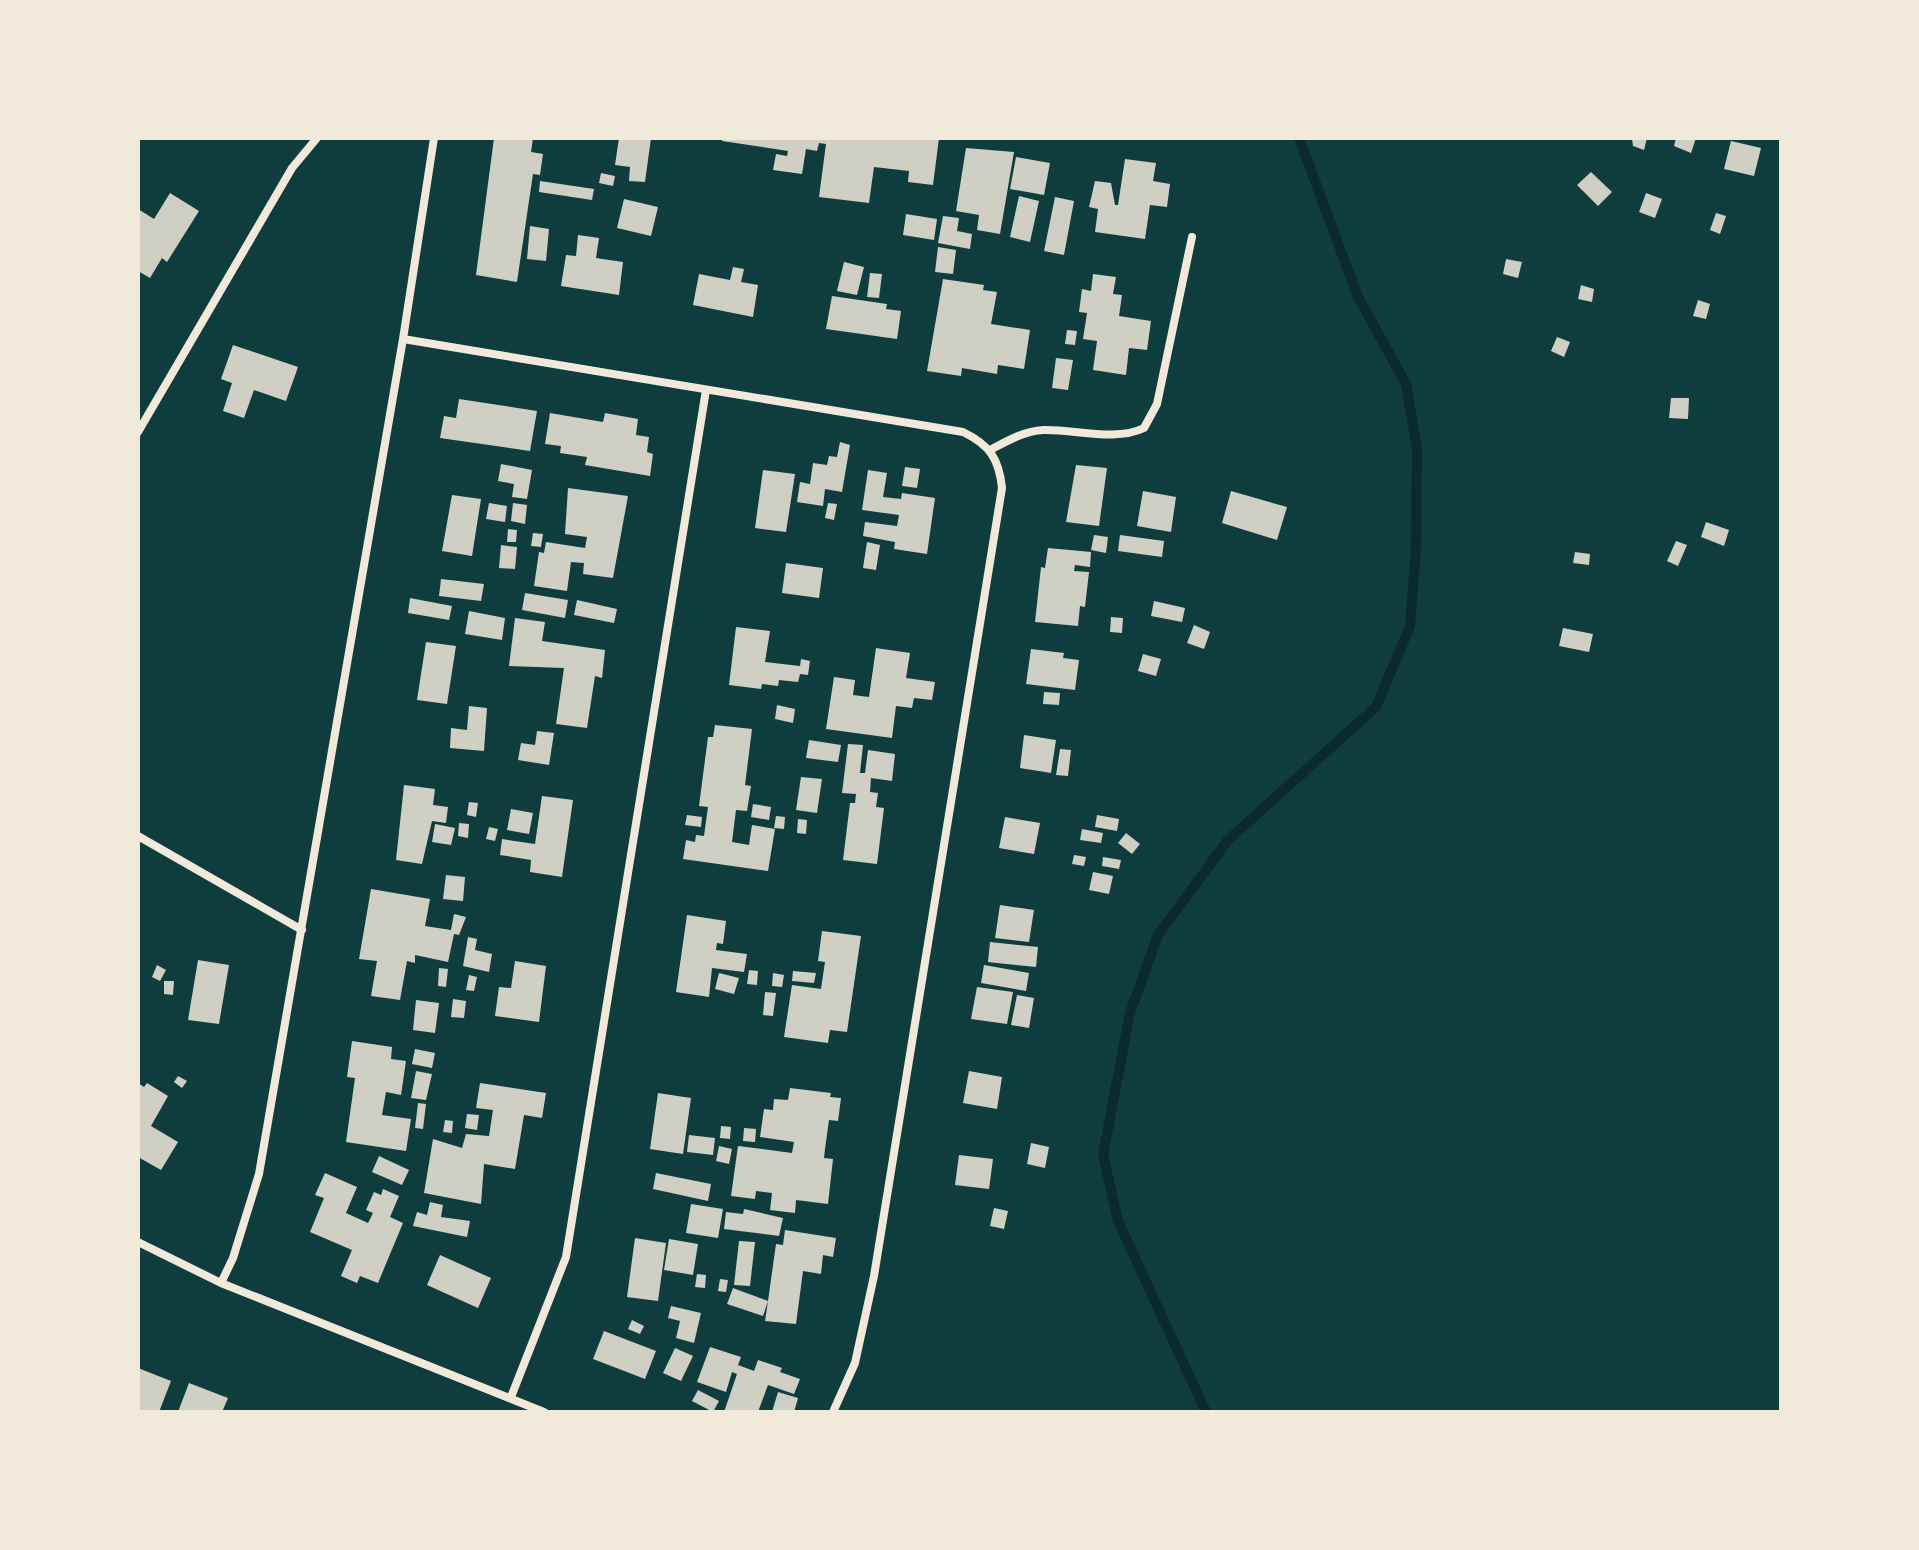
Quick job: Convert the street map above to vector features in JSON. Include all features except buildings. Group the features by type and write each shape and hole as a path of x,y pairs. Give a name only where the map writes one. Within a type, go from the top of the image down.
{"street":[{"path":"138,432 292,168 317,138"},
{"path":"221,1283 255,1195 403,339 434,138"},
{"path":"990,450 1015,437 1040,430 1120,434 1144,428 1157,404 1192,237"},
{"path":"403,339 963,432 990,450 1000,465 1002,488 876,1260 855,1363 833,1412"},
{"path":"511,1397 566,1257 706,390"},
{"path":"138,836 302,930"},
{"path":"138,1242 221,1283 544,1412"}],"waterway":[{"path":"1206,1412 1118,1221 1103,1155 1130,1013 1158,935 1228,840 1376,707 1410,626 1416,547 1417,448 1406,384 1358,297 1299,138"}]}
